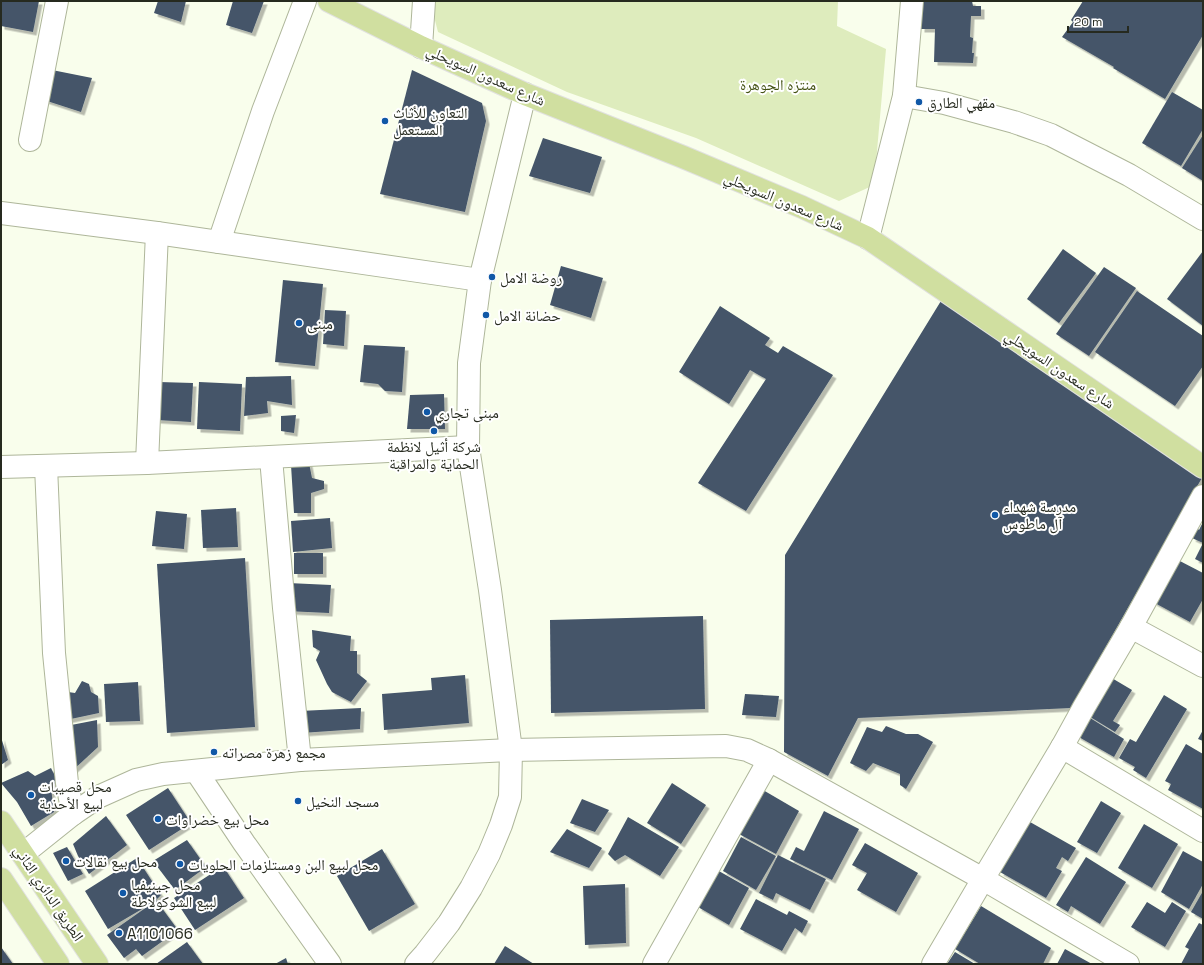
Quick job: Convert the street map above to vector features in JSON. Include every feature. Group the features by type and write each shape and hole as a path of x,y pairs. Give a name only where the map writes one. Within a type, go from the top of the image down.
{"main road":[{"name":"شارع سعدون السويحلي","path":"329,1 421,47 525,94 676,154 802,207 868,238 1203,467"},
{"name":"الطريق الدائري الثاني","path":"1,822 97,964"},
{"path":"1,880 58,964"}],"street":[{"path":"30,140 57,1"},
{"path":"219,242 263,111 305,1"},
{"path":"421,47 424,1"},
{"path":"868,238 904,96 912,1"},
{"path":"416,964 449,923 471,888 489,854 501,825 510,797 511,750 490,590 468,447 469,363 480,280 525,94"},
{"path":"904,96 944,103 1014,122 1051,135 1128,175 1203,219"},
{"path":"1,213 157,233 480,280"},
{"path":"147,463 157,233"},
{"path":"1,467 271,458 468,447"},
{"path":"271,458 284,608 300,760"},
{"path":"46,466 54,653 67,784 72,814"},
{"path":"933,964 1062,747 1131,627 1203,496"},
{"path":"1131,627 1203,666"},
{"path":"23,854 72,814 98,797 136,780 163,774 300,760 511,750 726,746 747,750 769,760 983,879 1128,964"},
{"path":"1062,747 1203,831"},
{"path":"654,964 769,760"},
{"path":"196,771 244,843 330,964"}],"green space":[{"name":"منتزه الجوهرة","path":"430,1 838,1 837,26 886,49 874,185 839,201 696,138 567,92 438,32"}],"building":[{"path":"1,1 39,1 33,32 1,26"},
{"path":"158,1 186,1 181,22 154,13"},
{"path":"233,1 264,1 252,33 226,25"},
{"path":"972,1 973,6 981,6 981,16 971,16 970,37 973,38 973,63 934,62 935,29 921,29 922,2"},
{"path":"1083,1 1203,1 1203,35 1165,99 1062,37 1073,22 1071,20"},
{"path":"52,70 92,78 81,112 44,100"},
{"path":"412,70 482,103 486,121 465,212 380,194"},
{"path":"1172,92 1203,110 1203,129 1181,166 1142,143"},
{"path":"1203,135 1203,181 1182,168"},
{"path":"543,138 602,157 590,193 529,176"},
{"path":"1063,249 1096,273 1059,323 1027,299"},
{"path":"1203,251 1203,326 1167,299"},
{"path":"561,266 603,278 591,318 550,305"},
{"path":"1104,267 1136,288 1089,356 1056,334"},
{"name":"مبنى","path":"283,280 323,284 315,366 275,362"},
{"path":"1137,291 1203,336 1203,366 1175,406 1095,352"},
{"name":"مدرسة شهداء آل ماطوس","path":"944,296 1203,476 1071,708 858,718 828,776 784,752 785,555"},
{"path":"720,306 770,338 765,345 778,353 783,346 833,375 746,511 698,483 766,379 750,370 729,404 679,372"},
{"name":"مبنى","path":"325,310 346,311 344,346 323,344"},
{"name":"مبنى","path":"364,345 405,347 402,392 385,391 378,384 360,382"},
{"path":"291,376 292,405 267,401 268,413 244,416 246,377"},
{"path":"159,382 193,383 191,422 157,420"},
{"path":"199,382 242,384 240,431 197,429"},
{"name":"مبنى تجاري","path":"444,394 445,429 407,429 410,395"},
{"path":"296,415 294,433 281,431 281,416"},
{"path":"309,463 312,478 324,481 324,489 311,493 311,513 294,513 291,465"},
{"path":"236,508 238,547 203,548 201,510"},
{"path":"156,511 187,514 184,549 152,546"},
{"path":"330,518 332,548 293,552 291,521"},
{"path":"1203,522 1203,543 1192,538 1197,528 1199,530"},
{"path":"1203,543 1203,563 1195,559"},
{"path":"294,553 323,553 323,574 294,574"},
{"path":"245,558 255,727 167,733 157,564"},
{"path":"1176,559 1203,573 1203,599 1190,622 1153,602"},
{"path":"288,583 331,585 329,613 286,611"},
{"path":"703,616 705,709 551,713 550,620"},
{"path":"312,630 351,636 350,651 357,651 357,673 367,681 351,702 332,692 327,684 316,660 320,651 313,647"},
{"path":"1105,674 1132,690 1113,721 1120,725 1115,732 1082,712"},
{"path":"465,675 469,723 384,730 382,694 432,690 431,678"},
{"path":"82,681 89,684 91,692 98,696 99,713 66,720 61,691 75,693"},
{"path":"138,682 140,721 106,722 104,684"},
{"path":"745,694 779,696 776,717 742,715"},
{"path":"1164,695 1187,709 1146,778 1133,770 1135,767 1119,758 1130,739 1136,742"},
{"path":"361,708 360,729 301,733 300,711"},
{"path":"1087,716 1124,739 1114,757 1077,736"},
{"path":"97,720 98,747 71,772 66,726"},
{"path":"886,726 906,734 918,734 933,742 906,789 900,785 900,774 873,763 866,771 850,763 867,727 882,732"},
{"path":"1203,730 1203,741 1198,739"},
{"path":"1,737 8,760 1,765"},
{"path":"1186,744 1203,754 1203,809 1168,790 1171,784 1165,781"},
{"name":"محل قصيبات لبيع الأحذية","path":"51,768 55,776 55,783 51,788 54,812 31,826 17,802 1,783 28,771 35,776"},
{"path":"672,783 706,805 681,844 647,823"},
{"name":"محل بيع خضراوات","path":"168,788 191,823 149,850 126,815"},
{"path":"763,790 799,811 776,854 739,834"},
{"path":"582,799 609,810 595,832 570,823"},
{"path":"1101,801 1121,813 1097,853 1077,842"},
{"path":"824,811 859,829 832,880 790,859 796,847 804,851"},
{"path":"106,816 127,845 89,874 78,856 73,844"},
{"path":"628,817 679,847 660,876 625,855 615,861 608,854"},
{"path":"1030,822 1076,848 1068,861 1062,857 1056,868 1062,871 1046,898 1000,872"},
{"path":"1144,824 1178,844 1152,888 1118,868"},
{"path":"567,829 602,848 589,868 550,852"},
{"path":"741,837 776,856 756,890 723,871"},
{"name":"محل لبيع البن ومستلزمات الحلويات","path":"187,840 206,867 175,890 153,861"},
{"path":"865,843 918,873 896,912 857,890 867,873 852,865"},
{"name":"محل بيع نقالات","path":"67,847 83,874 68,881 53,853"},
{"name":"مسجد النخيل","path":"382,849 415,904 369,931 337,876"},
{"path":"1183,851 1203,862 1203,884 1189,909 1161,892"},
{"path":"778,855 826,879 810,910 776,893 773,900 759,893"},
{"path":"1086,857 1126,882 1100,924 1071,906 1068,912 1056,905"},
{"path":"137,858 161,895 156,900 178,930 142,956 136,949 124,958 107,935 154,902 108,929 85,891"},
{"path":"223,866 244,898 195,930 174,898"},
{"path":"717,870 749,888 729,925 698,907"},
{"path":"625,884 626,943 585,945 583,886"},
{"path":"1203,891 1203,919 1191,912"},
{"path":"756,899 787,915 789,911 808,921 802,933 795,928 782,951 740,929"},
{"path":"1147,902 1165,913 1172,902 1186,911 1165,947 1131,927"},
{"path":"981,906 1051,948 1043,964 980,964 955,949"},
{"path":"1199,923 1203,925 1203,964 1181,964 1189,949 1185,947"},
{"path":"187,942 203,964 156,964"},
{"path":"505,946 534,964 494,964"},
{"path":"1,947 13,964 1,964"},
{"path":"1065,949 1092,964 1057,964"},
{"path":"955,952 975,964 947,964"},
{"path":"286,958 288,964 275,964"}],"place":[{"name":"مقهي الطارق","path":"919,102"},
{"name":"التعاون للأثاث المستعمل","path":"385,121"},
{"name":"روضة الامل","path":"492,277"},
{"name":"حضانة الامل","path":"486,315"},
{"name":"مبنى","path":"299,323"},
{"name":"مبنى تجاري","path":"427,412"},
{"name":"شركة أثيل لانظمة الحماية والمراقبة","path":"434,431"},
{"name":"مدرسة شهداء آل ماطوس","path":"995,515"},
{"name":"مجمع زهرة مصراته","path":"214,752"},
{"name":"محل قصيبات لبيع الأحذية","path":"31,795"},
{"name":"مسجد النخيل","path":"298,801"},
{"name":"محل بيع خضراوات","path":"158,819"},
{"name":"محل بيع نقالات","path":"66,861"},
{"name":"محل لبيع البن ومستلزمات الحلويات","path":"180,864"},
{"name":"محل جينيفيا لبيع الشوكولاطة","path":"123,893"},
{"name":"A1101066","path":"119,933"}]}
